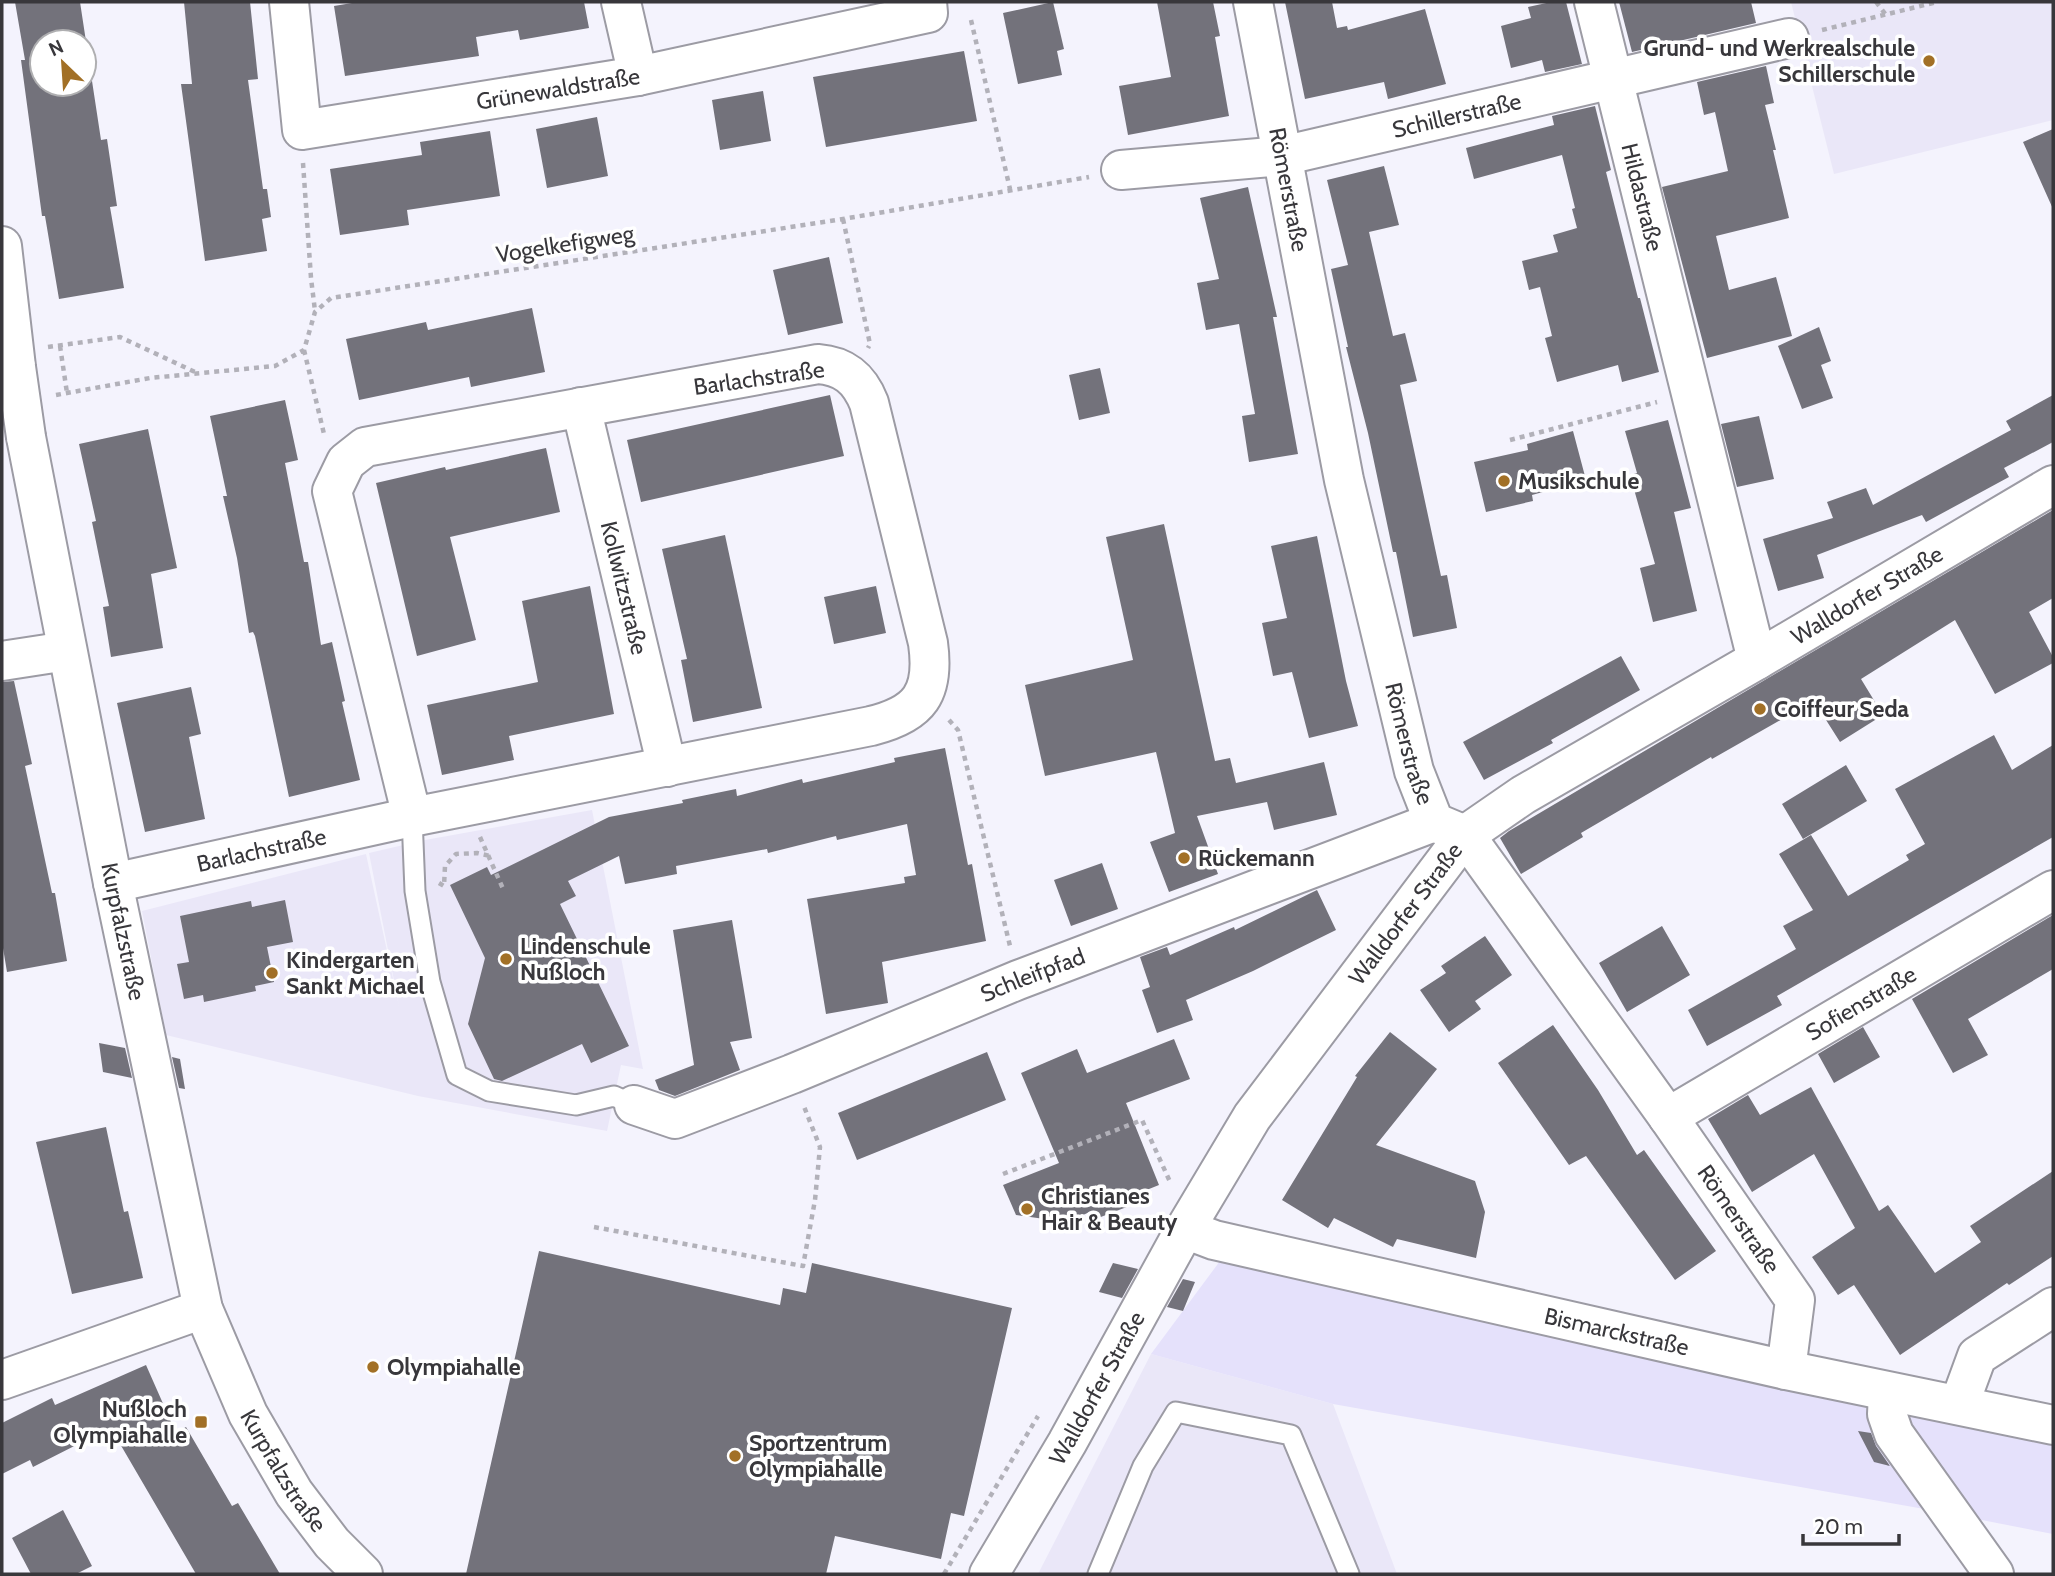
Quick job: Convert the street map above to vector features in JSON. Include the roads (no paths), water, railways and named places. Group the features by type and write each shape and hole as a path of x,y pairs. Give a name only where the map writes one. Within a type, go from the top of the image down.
{"street":[{"name":"Grünewaldstraße","path":"289,2 302,130 638,76 928,13 927,2"},
{"path":"621,2 638,76"},
{"name":"Römerstraße","path":"1253,2 1344,480 1414,771 1449,829 1668,1117 1795,1300 1786,1370"},
{"name":"Hildastraße","path":"1594,2 1757,660"},
{"name":"Schillerstraße","path":"1121,170 1282,156 1789,38"},
{"name":"Kurpfalzstraße","path":"2,246 26,437 113,883 203,1309 248,1414 294,1493 332,1543 363,1574"},
{"name":"Barlachstraße","path":"113,883 412,817 894,721 903,716 925,693 929,673 928,643 869,403 863,387 853,376 842,369 818,365 365,447 346,462 332,491 412,817"},
{"name":"Kollwitzstraße","path":"581,407 667,767"},
{"name":"Walldorfer Straße","path":"989,1574 1067,1443 1181,1212 1252,1117 1449,829 1523,795 2053,485"},
{"path":"2,661 67,651"},
{"name":"Schleifpfad","path":"634,1105 675,1119 792,1074 1018,980 1449,829"},
{"name":"Sofienstraße","path":"1668,1117 2053,890"},
{"name":"Bismarckstraße","path":"1181,1212 1214,1240 1786,1370 2053,1425"},
{"path":"1959,1405 1977,1356 2053,1307"},
{"path":"2,1380 203,1309"},
{"path":"1888,1392 1887,1413 1894,1434 1994,1574"}],"lane":[{"path":"412,817 415,891 430,982 457,1076 489,1091 576,1105 614,1096 634,1105"},
{"path":"1097,1574 1143,1466 1176,1412 1291,1435 1349,1574"}],"place":[{"name":"Grund- und Werkrealschule Schillerschule","path":"1929,61"},
{"name":"Musikschule","path":"1504,481"},
{"name":"Coiffeur Seda","path":"1760,709"},
{"name":"Rückemann","path":"1184,858"},
{"name":"Lindenschule Nußloch","path":"506,959"},
{"name":"Kindergarten Sankt Michael","path":"272,973"},
{"name":"Christianes Hair & Beauty","path":"1027,1209"},
{"name":"Olympiahalle","path":"373,1367"},
{"name":"Nußloch Olympiahalle","path":"201,1422"},
{"name":"Sportzentrum Olympiahalle","path":"735,1456"}]}
